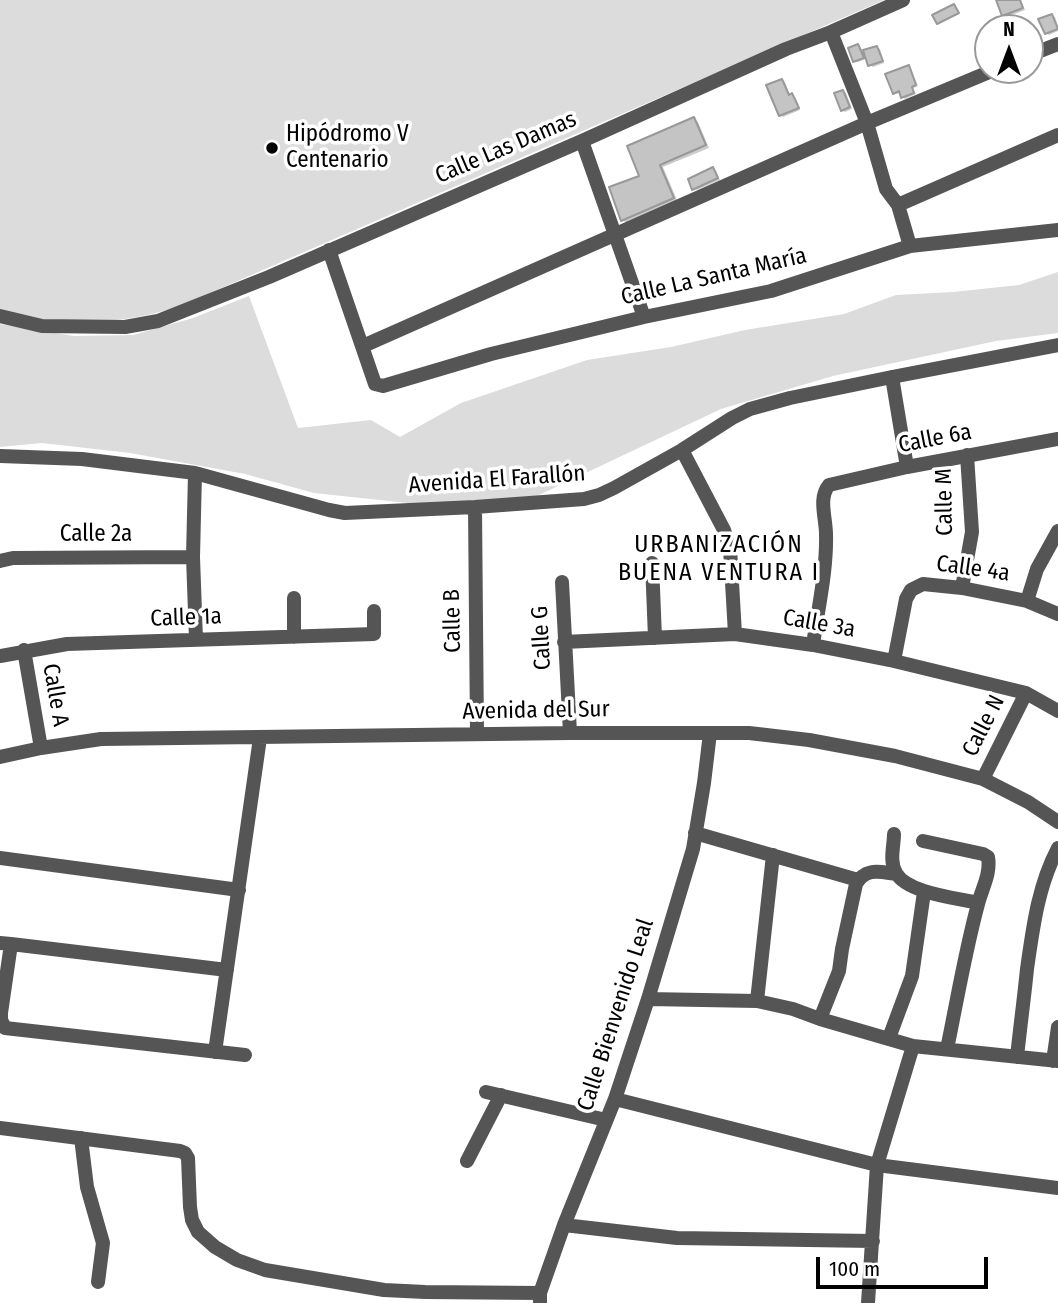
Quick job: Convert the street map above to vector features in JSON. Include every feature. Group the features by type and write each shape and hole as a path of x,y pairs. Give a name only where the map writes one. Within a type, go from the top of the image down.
{"street":[{"name":"Calle Las Damas","path":"0,316 42,326 125,327 158,321 269,276 903,0"},
{"path":"831,32 867,123 886,189 898,205 910,246"},
{"path":"329,250 363,346 867,123 974,79"},
{"path":"898,205 1058,135"},
{"path":"582,141 644,317"},
{"name":"Calle La Santa María","path":"363,346 376,384 383,386 491,354 644,317 771,291 910,246 1058,230"},
{"name":"Avenida El Farallón","path":"0,456 82,458 195,473 337,512 475,507 584,499 599,495 682,450 750,409 790,398 1058,345"},
{"path":"892,377 907,467"},
{"name":"Calle 6a","path":"813,645 825,561 823,498 829,485 907,467 1058,439"},
{"path":"682,450 724,530 730,548 735,634"},
{"name":"Calle M","path":"962,588 972,532 967,455"},
{"path":"195,473 193,557 196,640"},
{"name":"Calle B","path":"475,507 477,734"},
{"path":"1027,601 1040,564 1058,531"},
{"name":"Calle 2a","path":"0,561 13,558 193,557"},
{"path":"652,563 655,638"},
{"name":"Calle G","path":"562,582 570,733"},
{"name":"Calle 4a","path":"894,661 906,599 911,590 923,584 962,588 1027,601 1058,614"},
{"path":"294,598 294,637"},
{"name":"Calle 1a","path":"0,656 67,644 374,634 374,611"},
{"name":"Calle 3a","path":"564,642 735,634 813,645 894,661 1026,693 1058,711"},
{"name":"Calle A","path":"24,650 41,748"},
{"name":"Calle N","path":"983,779 1026,693"},
{"name":"Calle Bienvenido Leal","path":"540,1298 564,1225 615,1099 648,999 693,849 710,733"},
{"name":"Avenida del Sur","path":"0,757 101,739 749,733 809,740 895,756 983,779 1028,802 1058,822"},
{"path":"215,1052 260,738"},
{"path":"695,833 858,880"},
{"path":"894,834 893,865 903,880 925,892 978,902"},
{"path":"923,841 988,857 988,876 978,902 947,1049"},
{"path":"1017,1057 1033,925 1041,888 1058,848"},
{"path":"757,1001 774,855"},
{"path":"0,858 239,890"},
{"path":"820,1019 839,971 858,880 868,872 897,874"},
{"path":"889,1038 912,976 925,892"},
{"path":"227,970 6,943 1,1020 5,1028 245,1055"},
{"path":"648,999 757,1001 793,1009 913,1046 1055,1061 1058,1027"},
{"path":"868,1303 877,1165 913,1046"},
{"path":"486,1091 606,1120"},
{"path":"467,1161 501,1095"},
{"path":"615,1099 877,1165 1058,1188"},
{"path":"0,1128 185,1153 188,1158 192,1220 198,1232 237,1261 265,1270 425,1298 540,1298"},
{"path":"81,1138 89,1194 103,1243 98,1282"},
{"path":"564,1225 677,1238 873,1241"}],"shaded area":[{"name":"Hipódromo V Centenario","path":"0,0 884,0 190,302 126,319 83,322 41,319 0,310"},
{"path":"1058,272 1058,333 996,341 833,376 721,409 520,504 455,508 314,493 245,474 130,453 42,443 0,447 0,324 74,336 133,335 193,318 249,296 298,428 371,420 400,437 461,403 587,360 844,314 896,295 1019,285"}],"building":[{"path":"996,0 1020,0 1023,8 1001,14"},
{"path":"954,4 959,13 937,24 932,15"},
{"path":"1052,14 1058,29 1045,34 1044,17"},
{"path":"858,44 864,58 853,62 848,48"},
{"path":"877,46 883,61 868,66 863,50"},
{"path":"909,65 916,85 912,87 914,93 901,98 899,91 893,94 885,74"},
{"path":"782,79 799,108 779,116 766,85"},
{"path":"843,90 850,107 841,111 834,93"},
{"path":"694,117 706,145 660,165 674,198 621,221 609,187 639,176 627,146"},
{"path":"713,167 718,178 692,190 688,179"}],"place":[{"name":"Hipódromo V Centenario","path":"272,148"}],"district":[{"name":"URBANIZACIÓN BUENA VENTURA I","path":"719,559"}]}
